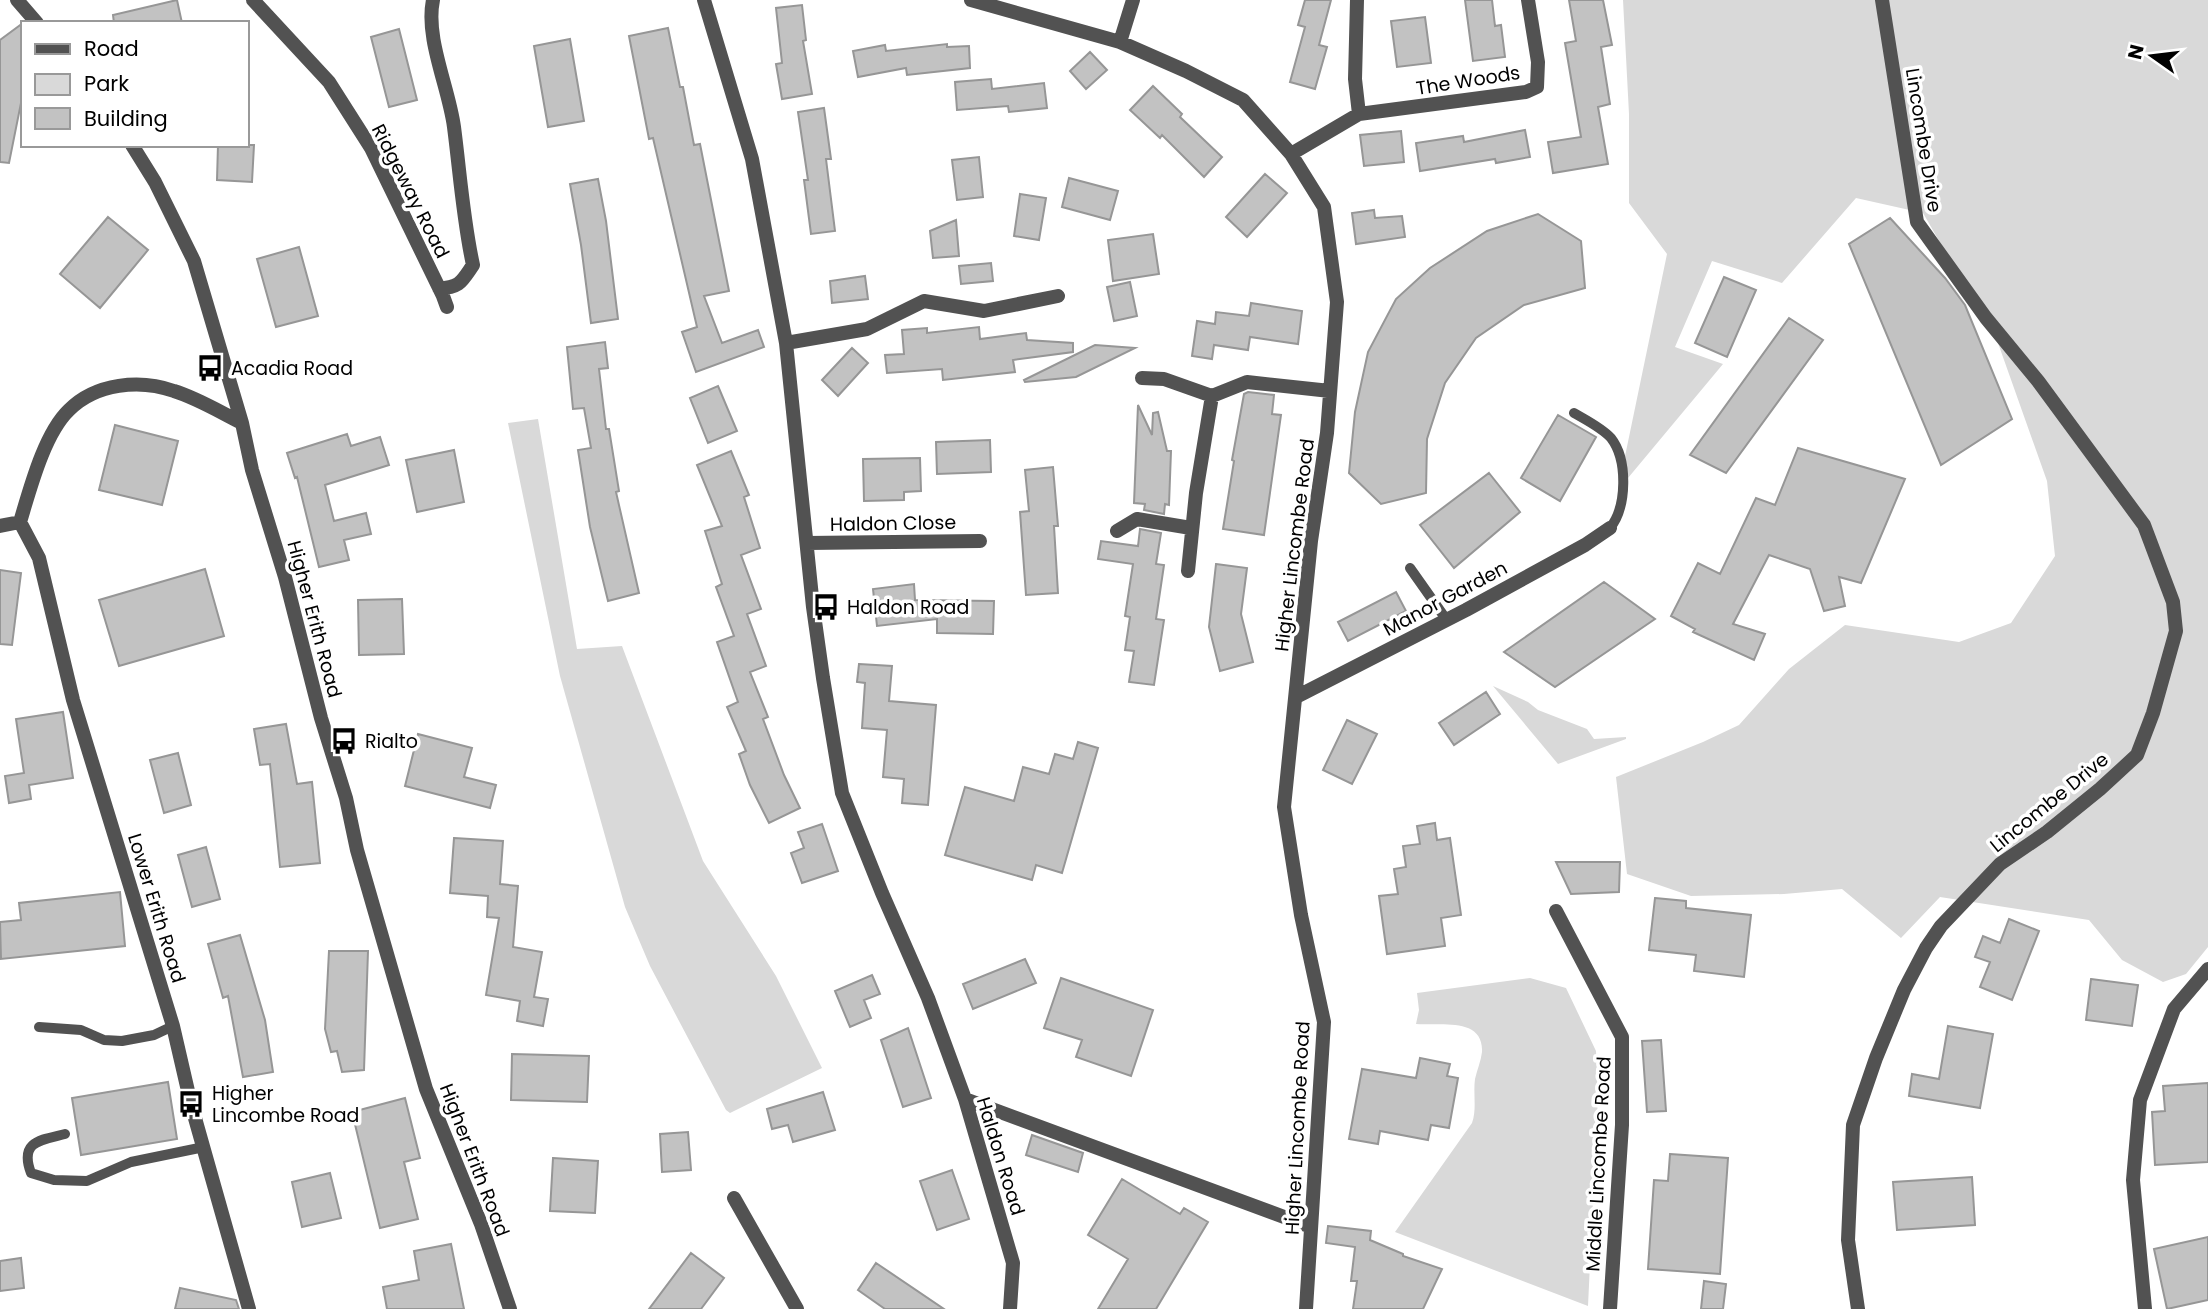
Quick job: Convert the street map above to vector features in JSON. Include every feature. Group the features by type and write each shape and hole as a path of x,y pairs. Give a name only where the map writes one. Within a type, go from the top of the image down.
{"street":[{"path":"17,0 35,21"},
{"name":"Ridgeway Road","path":"253,0 328,82 371,148 447,307"},
{"path":"433,0 435,48 454,124 463,216 473,265 461,282 452,288 439,288"},
{"name":"Haldon Road","path":"704,0 752,159 786,343 822,678 842,793 928,998 965,1099 1013,1263 1010,1309"},
{"name":"Higher Lincombe Road","path":"971,0 1120,42 1243,100 1291,154 1324,207 1337,302 1331,391 1311,541 1284,807 1301,915 1324,1022 1306,1309"},
{"path":"1120,42 1133,0"},
{"path":"1357,0 1355,79 1359,114"},
{"name":"The Woods","path":"1291,154 1359,114 1438,106 1526,92 1537,87 1538,62 1528,0"},
{"name":"Lincombe Drive","path":"1858,1309 1848,1240 1853,1125 1876,1058 1904,990 1941,926 2000,864 2047,832 2137,755 2153,713 2176,631 2172,602 2144,525 2039,381 1986,318 1917,222 1882,0"},
{"name":"Higher Erith Road","path":"133,147 155,182 194,261 242,423 252,470 285,577 321,718 346,798 357,850 426,1088 481,1224 510,1309"},
{"path":"786,343 867,329 924,301 984,312 1058,296"},
{"path":"1142,378 1164,379 1212,396 1247,382 1331,391"},
{"path":"0,526 20,522 47,444 69,410 91,395 118,385 150,385 175,391 242,423"},
{"path":"1188,571 1191,528 1212,396"},
{"path":"1118,531 1137,519 1191,528"},
{"name":"Lower Erith Road","path":"20,522 39,558 74,701 173,1026 191,1104 249,1309"},
{"name":"Manor Garden","path":"1296,697 1446,620 1585,545 1610,528"},
{"name":"Haldon Close","path":"807,543 980,541"},
{"name":"Middle Lincombe Road","path":"1556,911 1622,1037 1622,1125 1610,1309"},
{"path":"2145,1309 2133,1180 2140,1100 2174,1009 2208,969"},
{"path":"965,1099 1311,1227"},
{"path":"734,1198 797,1309"}],"lane":[{"path":"1574,413 1609,436 1619,450 1622,464 1621,503 1617,519 1610,528"},
{"path":"1410,568 1446,620"},
{"path":"39,1027 81,1030 104,1040 122,1041 146,1037 173,1026"},
{"path":"65,1134 38,1140 31,1145 27,1159 31,1173 54,1180 87,1181 131,1161 204,1147"}],"green space":[{"path":"1623,0 2208,0 2208,947 2186,974 2163,982 2122,960 2089,920 1940,897 1901,938 1842,889 1784,894 1691,896 1627,874 1616,777 1739,725 1789,669 1845,625 1959,642 2011,623 2055,556 2047,481 1998,343 1923,213 1856,198 1782,283 1712,261 1675,347 1723,364 1618,490 1667,254 1629,203 1629,114"},
{"path":"538,419 577,649 622,646 703,861 776,976 822,1068 730,1113 650,966 625,907 560,676 508,423"},
{"path":"1493,686 1528,702 1538,710 1587,729 1594,739 1626,739 1558,764"},
{"path":"1530,978 1566,988 1596,1051 1598,1096 1588,1306 1395,1232 1472,1123 1475,1079 1482,1052 1481,1041 1476,1033 1468,1028 1447,1024 1416,1024 1419,1010 1417,993"}],"building":[{"path":"177,0 182,21 114,21 113,15"},
{"path":"1305,0 1331,0 1319,45 1327,47 1315,89 1290,82 1305,27 1298,25"},
{"path":"1465,0 1492,0 1495,26 1501,25 1505,57 1473,61"},
{"path":"1569,0 1603,0 1612,45 1601,47 1610,104 1598,107 1608,164 1553,173 1548,142 1581,137 1565,43 1576,41"},
{"path":"802,5 806,40 803,41 812,94 782,99 776,64 782,63 776,8"},
{"path":"1425,17 1431,63 1397,67 1391,21"},
{"path":"21,24 21,103 9,163 0,162 0,40"},
{"path":"668,28 694,145 700,144 729,291 704,296 722,343 758,330 764,347 696,372 682,332 697,327 653,138 649,139 629,36"},
{"path":"399,29 417,100 389,107 371,37"},
{"path":"570,39 584,121 548,127 534,46"},
{"path":"947,44 947,47 969,46 970,68 907,75 906,68 858,77 853,51 885,45 886,51"},
{"path":"1090,52 1107,70 1086,89 1070,71"},
{"path":"991,79 992,89 1044,83 1047,108 1009,112 1008,106 957,110 955,82"},
{"path":"1153,86 1182,114 1180,117 1222,157 1204,177 1162,135 1160,138 1130,110"},
{"path":"824,108 831,159 826,159 835,231 811,234 804,180 808,180 798,112"},
{"path":"1525,130 1530,157 1496,163 1495,159 1420,171 1416,143 1463,136 1464,142"},
{"path":"1401,131 1404,162 1364,166 1360,135"},
{"path":"254,145 252,182 217,180 218,147"},
{"path":"979,157 983,197 957,200 952,160"},
{"path":"1265,174 1287,193 1247,237 1226,217"},
{"path":"1069,178 1118,191 1110,220 1062,207"},
{"path":"598,179 618,319 591,323 570,184"},
{"path":"1020,194 1046,198 1039,240 1014,236"},
{"path":"1374,210 1375,218 1402,216 1405,237 1356,244 1352,213"},
{"path":"1538,214 1581,241 1585,288 1524,305 1476,338 1445,383 1427,439 1426,493 1381,504 1349,473 1355,412 1368,352 1396,299 1430,268 1487,231"},
{"path":"108,217 148,250 100,308 60,274"},
{"path":"1890,218 1945,278 1965,305 2012,419 1941,465 1849,244"},
{"path":"956,220 959,256 933,258 930,231"},
{"path":"1153,234 1159,274 1113,281 1108,240"},
{"path":"299,247 318,316 276,327 257,259"},
{"path":"991,263 993,281 961,284 959,266"},
{"path":"865,276 868,299 832,303 830,281"},
{"path":"1724,277 1756,290 1727,357 1695,343"},
{"path":"1130,282 1137,316 1114,321 1107,287"},
{"path":"1251,303 1302,311 1298,344 1250,337 1248,350 1214,345 1212,359 1192,356 1197,321 1215,324 1216,312 1249,316"},
{"path":"1789,318 1823,340 1726,473 1690,455"},
{"path":"979,327 980,339 1026,333 1027,340 1073,343 1073,352 1013,360 1015,372 943,380 942,369 887,373 885,355 904,354 902,330 927,328 927,333"},
{"path":"605,342 608,368 599,369 606,429 609,429 619,491 616,492 639,593 608,601 590,527 578,450 591,448 584,408 573,409 567,347"},
{"path":"1095,345 1135,348 1076,377 1025,382 1024,380"},
{"path":"852,348 868,363 838,396 822,380"},
{"path":"718,386 737,431 708,443 690,398"},
{"path":"1248,392 1274,395 1272,414 1281,415 1264,535 1223,529 1244,394"},
{"path":"1138,405 1152,435 1153,413 1158,412 1167,451 1171,451 1169,505 1165,504 1164,514 1144,510 1145,504 1134,503"},
{"path":"1558,415 1596,437 1560,501 1521,478"},
{"path":"115,425 178,441 162,505 99,490"},
{"path":"347,434 351,446 380,437 389,465 325,485 334,521 366,513 371,534 344,540 349,560 319,567 297,477 295,478 287,453"},
{"path":"990,440 991,472 937,474 936,442"},
{"path":"1798,448 1905,479 1861,583 1839,577 1845,606 1824,611 1810,569 1769,555 1733,624 1765,634 1754,660 1693,632 1695,629 1671,616 1698,563 1720,574 1756,498 1775,505"},
{"path":"454,450 464,502 417,512 406,460"},
{"path":"731,451 749,495 744,497 760,548 741,555 761,609 747,614 766,666 750,672 768,717 763,719 784,775 800,808 769,823 750,785 739,754 746,751 727,707 738,702 717,642 734,636 716,587 722,584 705,531 722,526 697,465"},
{"path":"920,458 921,491 904,492 904,500 864,501 863,459"},
{"path":"1053,467 1058,526 1054,526 1058,593 1026,595 1020,512 1029,511 1025,470"},
{"path":"1489,473 1520,512 1454,568 1420,525"},
{"path":"1140,529 1161,533 1156,564 1164,565 1156,619 1164,620 1154,685 1129,682 1134,651 1125,650 1130,617 1125,616 1133,564 1098,559 1101,541 1138,546"},
{"path":"1216,564 1247,568 1241,614 1253,662 1220,671 1209,627"},
{"path":"205,569 224,636 119,666 99,600"},
{"path":"0,570 21,573 12,645 0,644"},
{"path":"1604,582 1655,619 1555,687 1504,652"},
{"path":"914,584 915,600 994,601 993,634 937,633 937,619 877,626 873,589"},
{"path":"1396,592 1406,611 1348,641 1338,622"},
{"path":"402,599 404,654 359,655 358,600"},
{"path":"859,664 892,666 889,701 936,705 928,805 902,803 904,779 883,777 887,730 862,728 865,683 857,682"},
{"path":"1486,692 1500,714 1454,745 1439,723"},
{"path":"63,712 73,778 29,785 31,799 9,803 5,776 24,773 16,719"},
{"path":"1347,720 1377,734 1352,784 1323,770"},
{"path":"286,724 297,784 312,782 320,863 280,867 270,764 260,765 254,729"},
{"path":"418,734 472,748 464,777 496,785 490,808 405,786"},
{"path":"1078,742 1098,748 1062,873 1036,865 1032,880 945,855 965,787 1014,801 1023,767 1049,774 1055,754 1073,759"},
{"path":"178,753 191,805 164,813 150,760"},
{"path":"1435,823 1437,840 1450,838 1461,915 1441,918 1445,946 1387,954 1379,896 1398,894 1394,869 1406,867 1403,846 1420,844 1417,826"},
{"path":"822,824 838,871 802,883 791,853 804,848 798,832"},
{"path":"454,838 503,841 500,884 518,886 513,947 542,952 534,997 548,999 543,1026 517,1021 520,1001 486,995 499,918 487,917 488,896 450,893"},
{"path":"206,847 220,899 192,907 178,855"},
{"path":"1556,862 1620,862 1619,892 1571,894"},
{"path":"120,892 125,946 1,959 0,922 21,920 19,903"},
{"path":"1655,898 1686,901 1686,908 1751,915 1744,977 1694,971 1696,955 1649,950"},
{"path":"2009,919 2039,931 2012,1000 1980,987 1990,962 1975,957 1983,936 2000,943"},
{"path":"240,935 265,1020 273,1072 243,1077 228,996 223,998 208,944"},
{"path":"329,951 368,951 364,1070 342,1072 337,1051 331,1052 325,1029"},
{"path":"1025,959 1036,983 973,1009 963,984"},
{"path":"872,975 880,994 864,1000 871,1018 850,1027 835,991"},
{"path":"1061,978 1153,1010 1131,1076 1076,1057 1082,1040 1044,1028"},
{"path":"2091,979 2138,985 2132,1026 2086,1020"},
{"path":"1948,1026 1993,1034 1980,1108 1909,1096 1912,1074 1939,1079"},
{"path":"908,1028 931,1098 903,1107 881,1040"},
{"path":"1661,1040 1666,1111 1647,1112 1642,1041"},
{"path":"512,1054 589,1056 587,1102 511,1100"},
{"path":"1420,1058 1450,1064 1447,1076 1458,1078 1449,1128 1431,1125 1428,1140 1380,1131 1378,1144 1349,1139 1362,1069 1416,1078"},
{"path":"168,1082 177,1139 81,1155 72,1098"},
{"path":"2208,1083 2208,1162 2155,1165 2152,1112 2165,1111 2163,1086"},
{"path":"823,1092 835,1130 793,1142 788,1125 772,1129 767,1109"},
{"path":"405,1098 420,1158 404,1162 418,1219 380,1228 352,1112"},
{"path":"688,1132 691,1170 662,1172 660,1134"},
{"path":"1032,1135 1083,1153 1078,1172 1026,1155"},
{"path":"1670,1154 1728,1158 1720,1274 1648,1269 1654,1180 1668,1181"},
{"path":"553,1158 598,1161 595,1213 550,1211"},
{"path":"952,1170 969,1219 937,1230 920,1181"},
{"path":"330,1173 341,1218 302,1227 292,1182"},
{"path":"1972,1177 1975,1225 1897,1230 1893,1182"},
{"path":"1122,1179 1180,1214 1184,1208 1208,1222 1156,1309 1098,1309 1128,1259 1088,1235"},
{"path":"1328,1226 1371,1231 1370,1240 1403,1256 1442,1269 1423,1309 1353,1309 1357,1281 1351,1281 1355,1247 1326,1243"},
{"path":"2208,1237 2208,1300 2167,1309 2154,1249"},
{"path":"451,1244 464,1309 387,1309 383,1287 419,1280 414,1251"},
{"path":"691,1253 724,1278 701,1309 649,1309"},
{"path":"21,1258 24,1288 0,1291 0,1261"},
{"path":"876,1263 944,1309 885,1309 858,1290"},
{"path":"1704,1281 1726,1284 1723,1309 1701,1309"},
{"path":"180,1288 236,1300 239,1309 175,1309"}],"place":[{"name":"Acadia Road","path":"210,368"},
{"name":"Haldon Road","path":"826,607"},
{"name":"Rialto","path":"344,741"},
{"name":"Higher Lincombe Road","path":"191,1104"}]}
